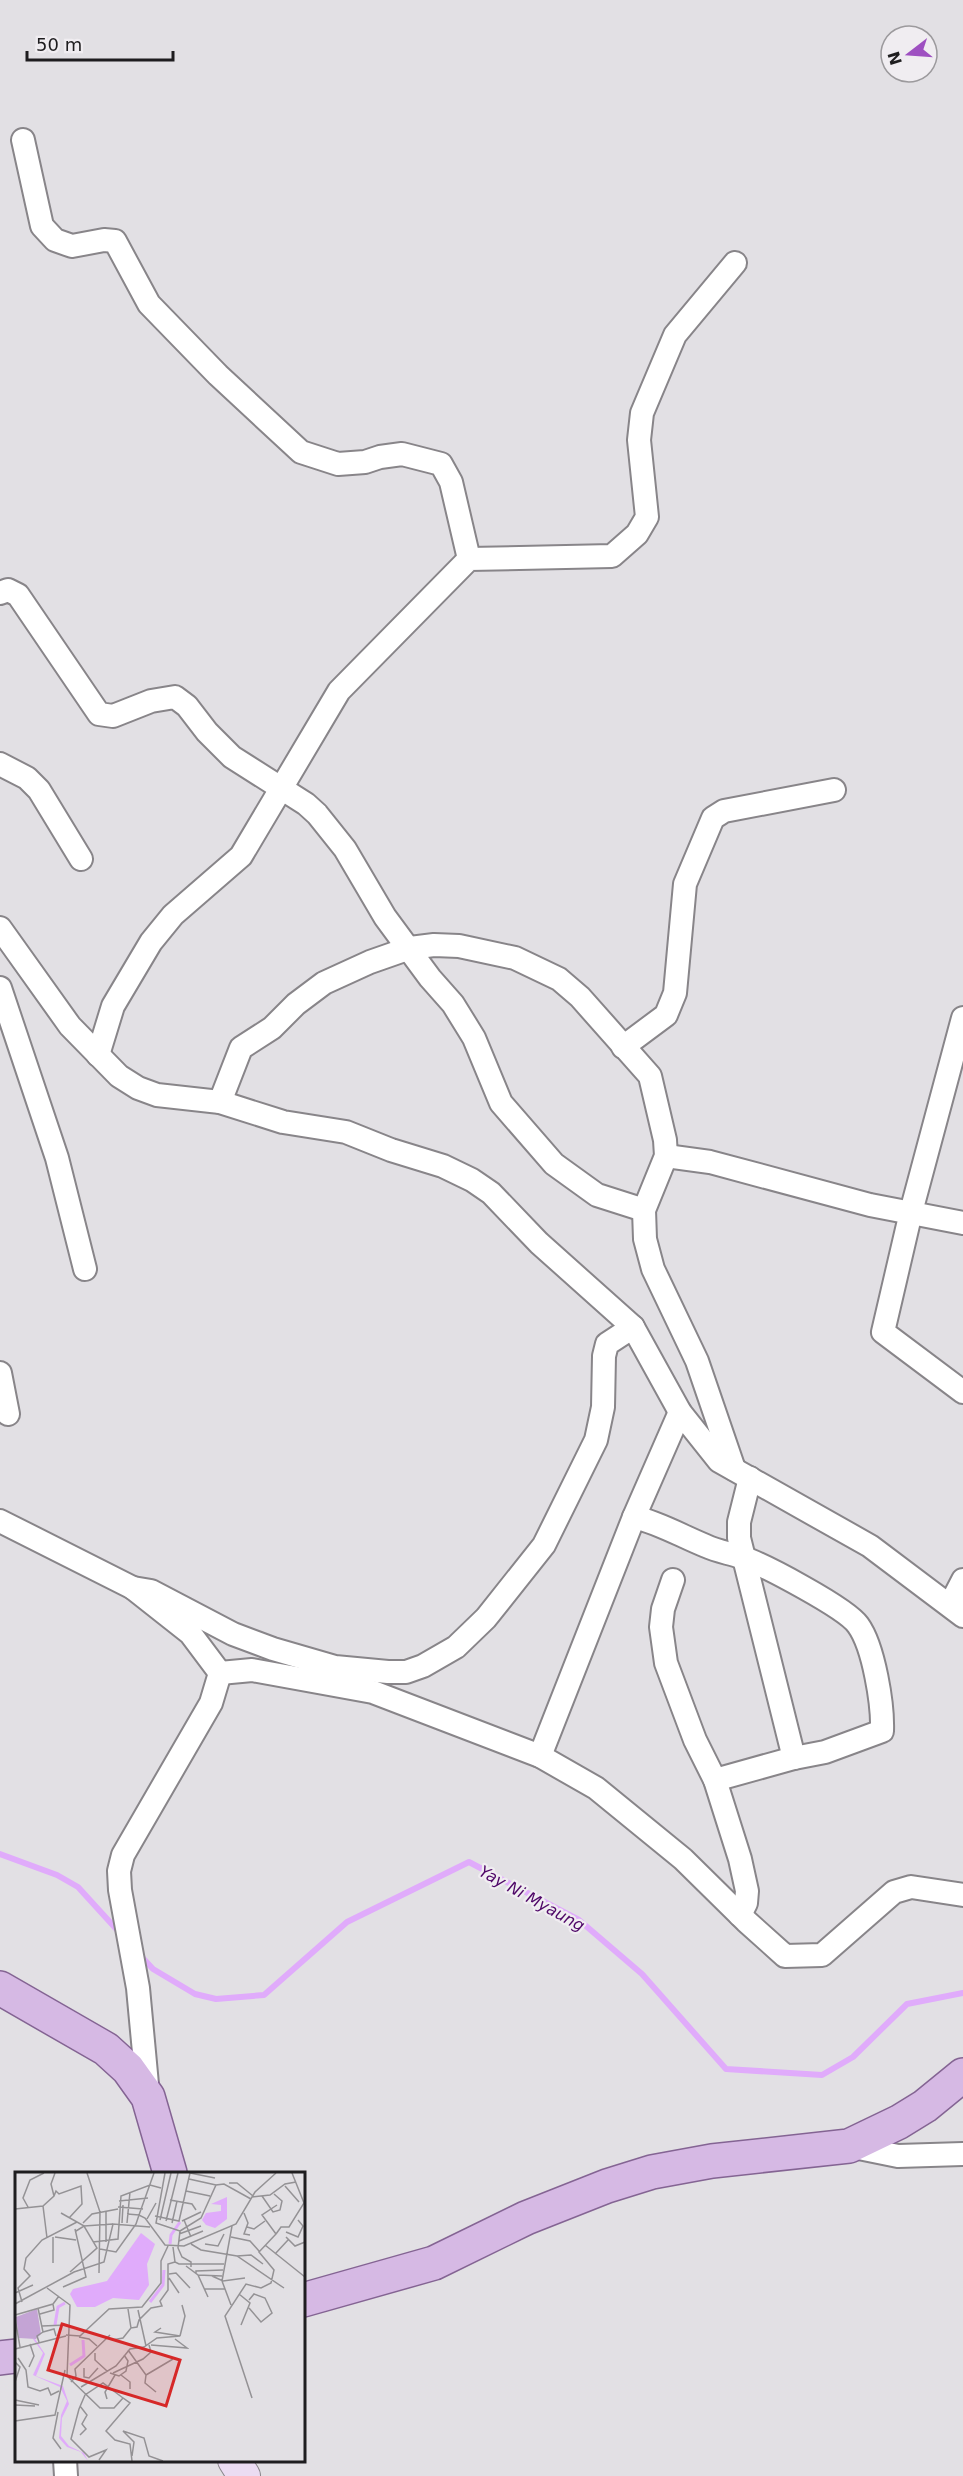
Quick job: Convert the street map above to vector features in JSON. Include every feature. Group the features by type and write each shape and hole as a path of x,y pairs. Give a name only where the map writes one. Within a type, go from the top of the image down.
{"main road":[{"path":"0,1988 106,2049 128,2069 148,2097 170,2172"},
{"path":"304,2300 434,2263 526,2218 607,2186 652,2172 712,2161 849,2146 899,2122 925,2106 963,2075"},
{"path":"0,2358 15,2356"}],"street":[{"path":"23,140 42,226 55,240 72,246 104,240 115,242 149,304 218,375 301,452 338,464 365,462 402,454 441,464 451,482 469,559"},
{"path":"98,1055 113,1006 151,942 173,915 241,856 339,691 469,559 612,556 637,534 647,517 639,440 642,413 675,335 735,263"},
{"path":"0,593 8,590 18,595 99,714 113,716 151,700 175,697 187,706 207,732 232,757 282,788 317,814 345,849 385,917 430,978 453,1004 474,1038 501,1103 554,1164 597,1195 644,1210"},
{"path":"0,764 27,778 39,790 81,859"},
{"path":"623,1047 666,1015 675,993 684,884 713,818 724,811 834,790"},
{"path":"0,928 70,1026 119,1076 138,1088 157,1095 220,1102 283,1122 346,1132 391,1150 443,1166 472,1180 490,1193 539,1243 633,1327 681,1412 719,1461 870,1546 957,1610 963,1580"},
{"path":"220,1102 241,1048 272,1028 296,1004 324,983 410,948 434,945 459,946 515,958 559,979 580,997 650,1076 665,1140 666,1156 644,1210 645,1239 653,1269 697,1361 742,1474 739,1522 742,1557 794,1758"},
{"path":"0,988 57,1158 85,1269"},
{"path":"963,1018 911,1212 883,1332 963,1392"},
{"path":"666,1156 710,1162 870,1205 963,1223"},
{"path":"133,1588 151,1591 233,1634 335,1667 406,1672 423,1666 456,1647 486,1618 544,1545 596,1440 603,1407 604,1356 607,1344 614,1337 633,1327"},
{"path":"0,1372 8,1414"},
{"path":"540,1756 634,1517 681,1412"},
{"path":"634,1517 657,1522 708,1548 742,1557 832,1603 858,1625 868,1645 883,1713 882,1731 825,1752 794,1758 715,1780"},
{"path":"0,1521 133,1588 190,1633 220,1673"},
{"path":"673,1580 663,1609 661,1627 666,1663 695,1740 715,1780 747,1892 746,1903 740,1915"},
{"path":"220,1673 252,1670 373,1692 540,1756 596,1788 683,1859 785,1956 822,1955 894,1892 911,1887 963,1895"},
{"path":"148,2097 138,1988 128,1922 120,1890 119,1871 123,1855 211,1703 220,1673"},
{"path":"849,2146 898,2156 963,2154"},
{"path":"65,2461 66,2476"},
{"path":"235,2461 244,2476"},
{"path":"252,2461 261,2476"}],"waterway":[{"name":"Yay Ni Myaung","path":"0,1854 57,1875 78,1887 119,1932"},
{"name":"Yay Ni Myaung","path":"140,1955 153,1969 195,1994 216,1999 264,1995 347,1922 469,1862 579,1920 642,1974 726,2069 822,2075 853,2057 907,2004 963,1993"}]}
